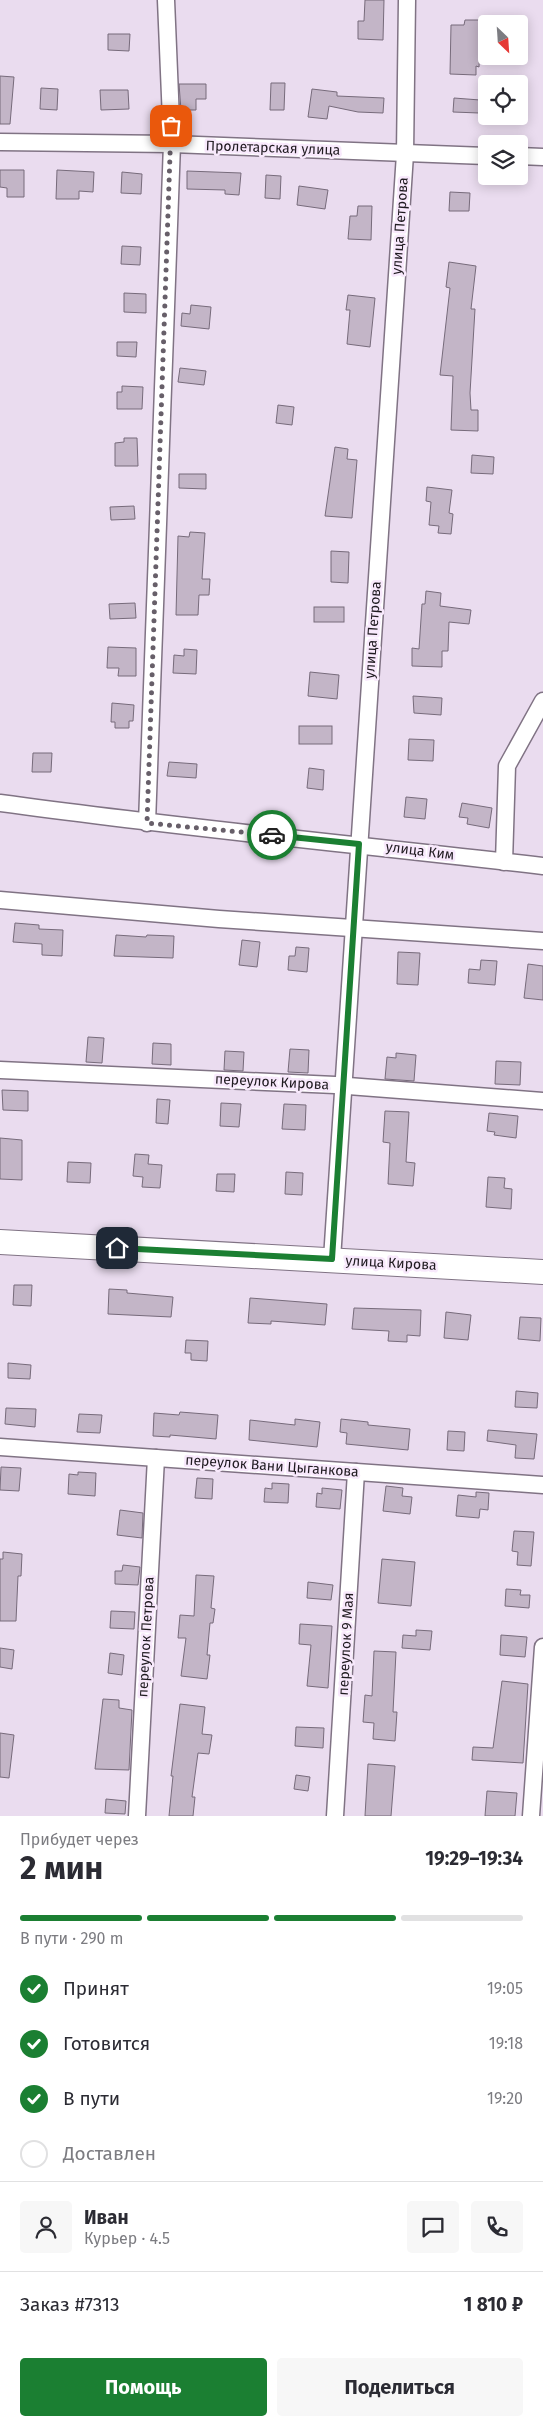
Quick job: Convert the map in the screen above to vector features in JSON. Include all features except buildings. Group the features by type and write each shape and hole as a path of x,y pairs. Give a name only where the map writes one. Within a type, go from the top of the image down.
{"street":[{"path":"147,823 172,144 166,0"},
{"name":"улица Петрова","path":"332,1259 405,154 408,0"},
{"name":"Пролетарская улица","path":"0,142 172,144 478,156"},
{"path":"528,156 543,157"},
{"path":"504,862 507,766 543,701"},
{"name":"улица Ким","path":"0,803 147,823 359,844 543,866"},
{"path":"0,900 219,919 543,941"},
{"name":"переулок Кирова","path":"0,1070 343,1086 543,1101"},
{"name":"улица Кирова","path":"0,1242 543,1272"},
{"name":"переулок Вани Цыганкова","path":"0,1447 543,1485"},
{"name":"переулок Петрова","path":"137,1816 156,1458"},
{"name":"переулок 9 Мая","path":"336,1816 356,1472"},
{"path":"531,1816 543,1647"}],"way so far":[{"path":"171,126 172,144 147,823 272,835"}],"route":[{"path":"117,1248 332,1259 359,844 272,835"}]}
